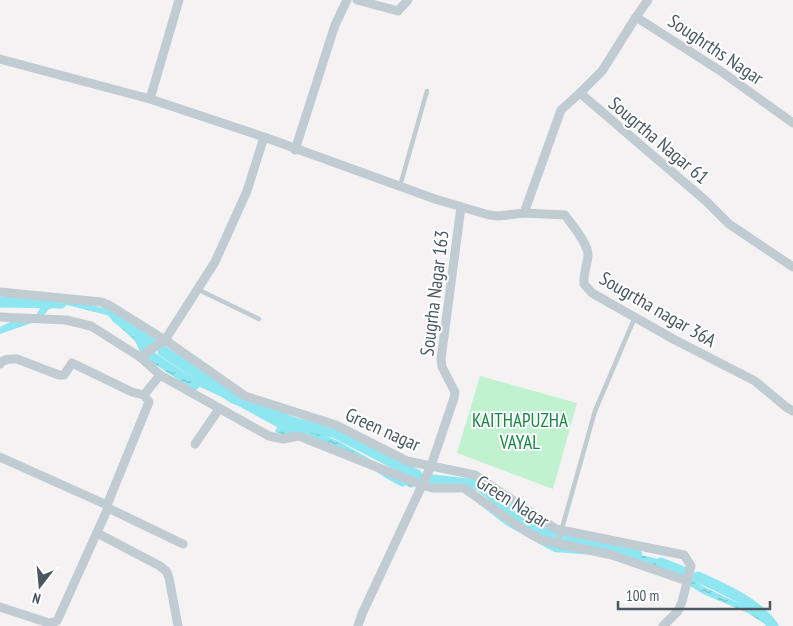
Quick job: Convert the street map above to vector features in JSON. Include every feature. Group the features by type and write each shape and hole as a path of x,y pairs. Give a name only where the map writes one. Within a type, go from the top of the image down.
{"street":[{"path":"150,99 179,0"},
{"path":"295,150 335,25 347,0"},
{"path":"357,0 398,11 408,0"},
{"path":"636,17 648,0"},
{"name":"Sougrtha Nagar 61","path":"636,17 602,71 580,94 630,134 706,201 729,224 793,267"},
{"name":"Soughrths Nagar","path":"636,17 722,72 793,123"},
{"name":"Sougrtha nagar 36A","path":"0,60 150,99 264,137 295,150 461,207 498,216 524,213 565,215 586,246 588,255 583,275 584,284 592,293 675,340 755,381 793,411"},
{"path":"524,213 561,110 580,94"},
{"path":"0,317 66,320 91,326 140,357 165,340 215,262 247,190 264,137"},
{"name":"Sougrha Nagar 163","path":"358,626 430,466 455,392 442,367 441,360 461,207"},
{"name":"Green nagar","path":"0,292 101,302 165,340 245,396 336,425 407,461 475,475 560,535 590,535 684,555 691,566 682,602 678,611 663,626"},
{"name":"Green Nagar","path":"140,357 160,375 269,436 283,438 300,436 432,488 464,488 527,532 542,540 612,555 687,581"},
{"path":"0,364 2,361 10,358 17,359 59,375 64,375 72,363 132,392 144,395 149,402 97,533 57,621 49,623 0,607"},
{"path":"144,395 160,375"},
{"path":"195,444 219,409"},
{"path":"0,457 108,506 183,544"},
{"path":"97,533 160,566 167,572 170,578 178,626"}],"lane":[{"path":"400,187 427,91"},
{"path":"198,289 259,319"},
{"path":"560,535 595,411 636,317"}],"green space":[{"name":"KAITHAPUZHA VAYAL","path":"480,376 577,403 553,489 457,453"}],"water":[{"path":"52,301 74,301 105,307 117,313 149,348 141,354 135,341 107,315 67,305 49,309 40,320 0,334 0,327 12,321 36,315 43,304"},
{"path":"154,352 195,379 236,397 263,414 290,426 315,431 340,442 368,458 387,472 415,482 412,488 398,485 342,454 275,432 277,427 200,387 195,391 144,357"},
{"path":"421,479 467,484 509,519 544,540 632,553 663,560 704,587 753,610 778,626 768,626 748,613 703,594 682,581 608,556 554,552 506,525 466,494 455,489 437,487"}],"waterway":[{"path":"0,302 61,303"},
{"path":"117,318 152,343"},
{"path":"163,351 233,398 295,423 336,433 417,475"},
{"path":"433,480 479,485 532,527 554,538 637,555"},
{"path":"661,563 684,572"},
{"path":"698,577 729,591 749,603 766,617 773,626"}]}
